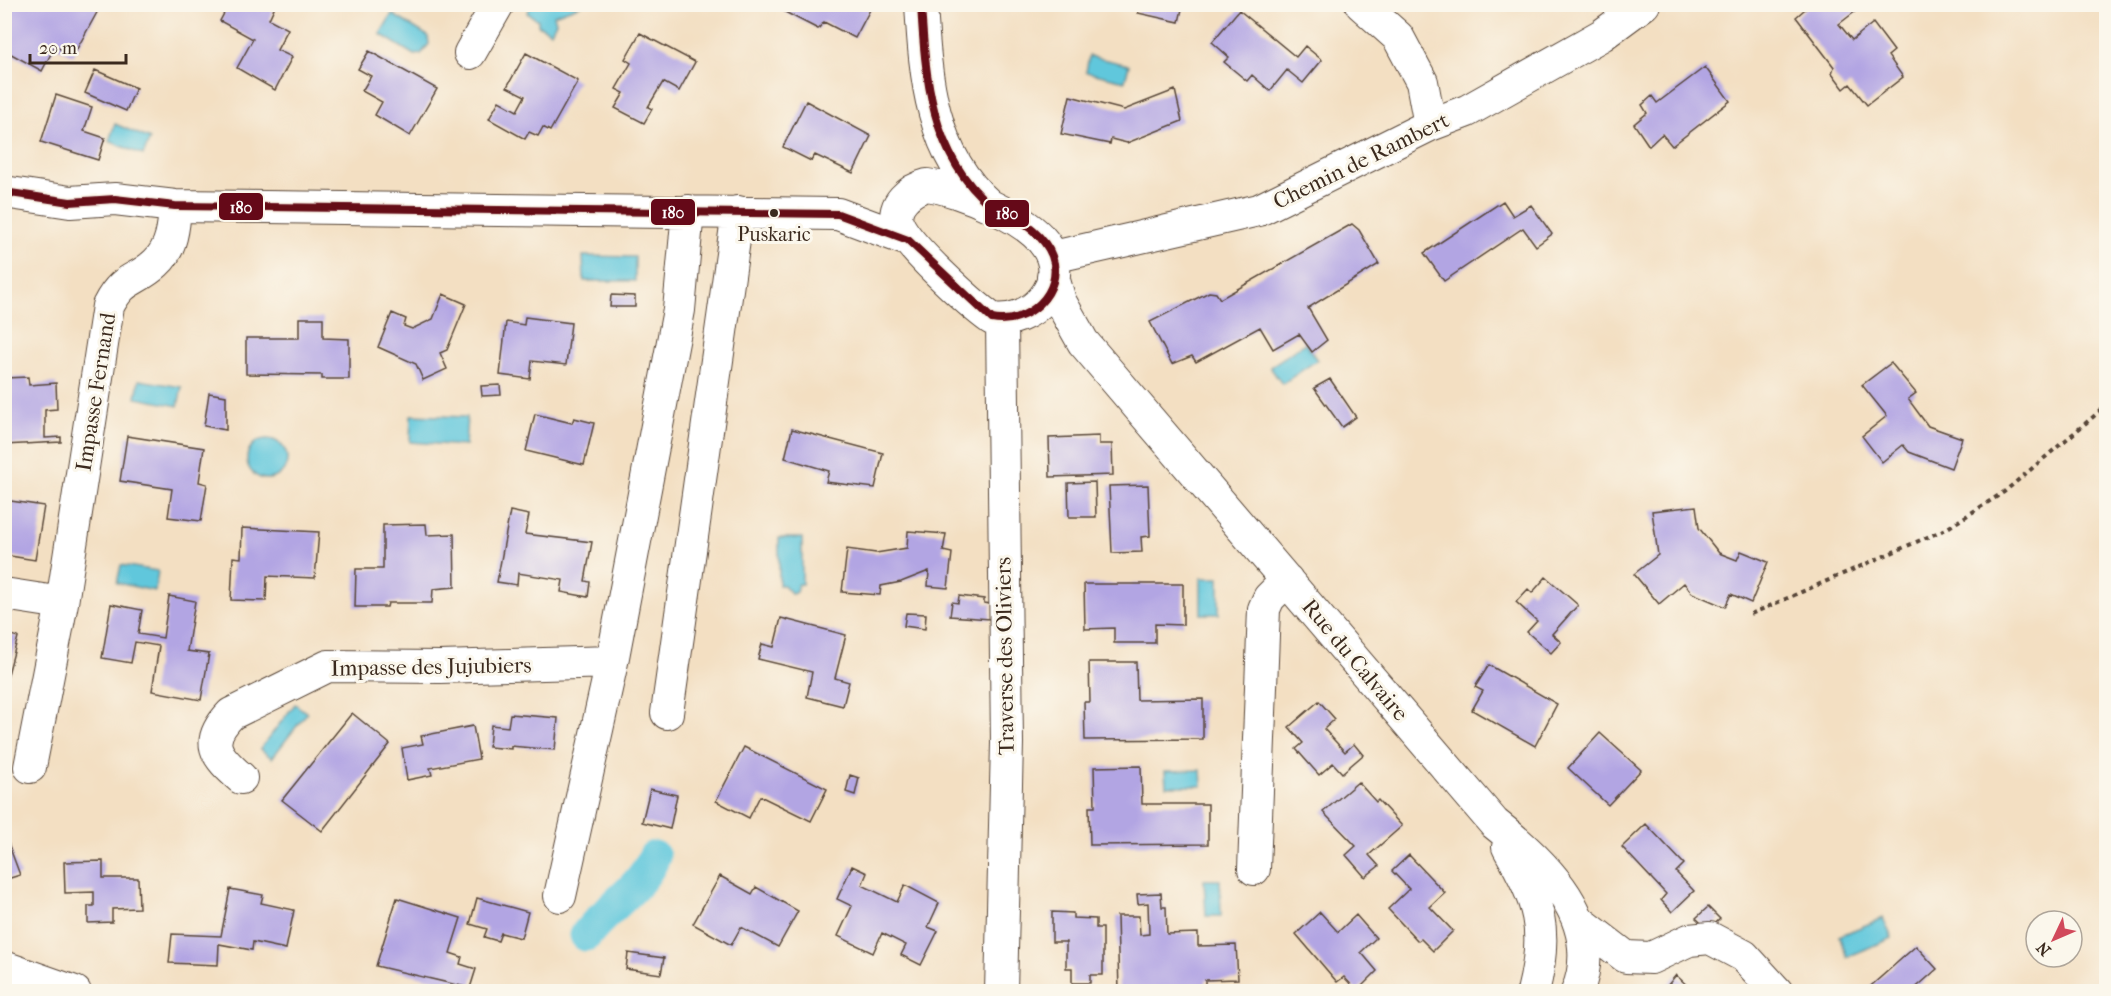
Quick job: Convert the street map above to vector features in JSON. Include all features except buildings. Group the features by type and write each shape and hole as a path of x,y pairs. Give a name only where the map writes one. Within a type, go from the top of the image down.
{"street":[{"path":"470,53 498,4"},
{"path":"921,4 929,94 941,135 964,177 992,208"},
{"path":"1361,4 1398,37 1422,82 1430,125"},
{"name":"Chemin de Rambert","path":"1053,267 1259,210 1430,125 1467,111 1602,35 1644,4"},
{"path":"908,240 897,222 898,212 911,190 929,175 935,165 941,135"},
{"name":"Rue du Calvaire","path":"911,190 937,186 1018,220 1046,244 1060,301 1083,342 1494,823 1527,849 1569,898 1579,921 1584,943 1584,966 1577,992"},
{"path":"838,214 911,190"},
{"path":"4,192 70,202 115,199 175,206 688,210 838,214 908,240"},
{"name":"Impasse Fernand","path":"30,767 62,603 108,306 120,285 156,263 165,253 171,238 175,206"},
{"path":"560,896 612,662 679,310 688,210"},
{"path":"667,713 738,212"},
{"name":"Rue du Calvaire","path":"908,240 992,319 1041,322 1083,342"},
{"path":"1010,320 1041,302 1053,267"},
{"name":"Traverse des Oliviers","path":"1001,992 1007,743 1010,320"},
{"path":"1254,869 1264,609 1269,598 1287,580"},
{"path":"4,594 62,603"},
{"name":"Impasse des Jujubiers","path":"241,778 217,753 214,740 220,725 231,714 328,666 440,668 612,662"},
{"path":"1494,823 1536,900 1541,932 1541,961 1533,992"},
{"path":"1579,921 1626,957 1651,958 1689,940 1710,938 1744,956 1777,992"},
{"path":"4,967 75,992"}],"path":[{"path":"1751,614 1946,529 2004,492 2106,406"}],"water":[{"path":"532,4 581,5 554,15 556,22 551,32 538,25 538,20 527,13"},
{"path":"392,14 428,36 429,44 421,54 414,55 380,34"},
{"path":"1089,56 1129,65 1125,81 1086,72"},
{"path":"115,124 150,139 143,155 109,141"},
{"path":"583,256 635,257 635,281 584,281"},
{"path":"1305,343 1317,360 1282,384 1270,367"},
{"path":"139,380 182,387 178,406 136,398"},
{"path":"411,415 467,417 465,446 410,442"},
{"path":"267,439 281,445 287,459 281,473 267,479 253,473 247,459 253,445"},
{"path":"779,538 802,538 802,584 798,584 796,592 792,594 784,585 779,585"},
{"path":"121,565 158,571 155,591 117,583"},
{"path":"1201,578 1219,578 1219,614 1201,614"},
{"path":"295,704 307,713 272,758 260,749"},
{"path":"1201,770 1202,786 1166,786 1165,771"},
{"path":"1204,880 1220,880 1221,916 1206,916"},
{"path":"1883,918 1892,938 1847,957 1839,936"}],"waterway":[{"path":"586,935 633,888 654,857"},
{"path":"4,987 15,992"}],"transit line":[{"name":"180","path":"4,192 70,202 115,199 175,206 838,214 908,240 992,319 1005,320 1018,317 1030,312 1048,294 1055,269 1052,256 1049,249 1027,226 990,205 970,185 955,163 943,139 929,86 921,4"}],"place":[{"name":"Puskaric","path":"774,213"}]}
